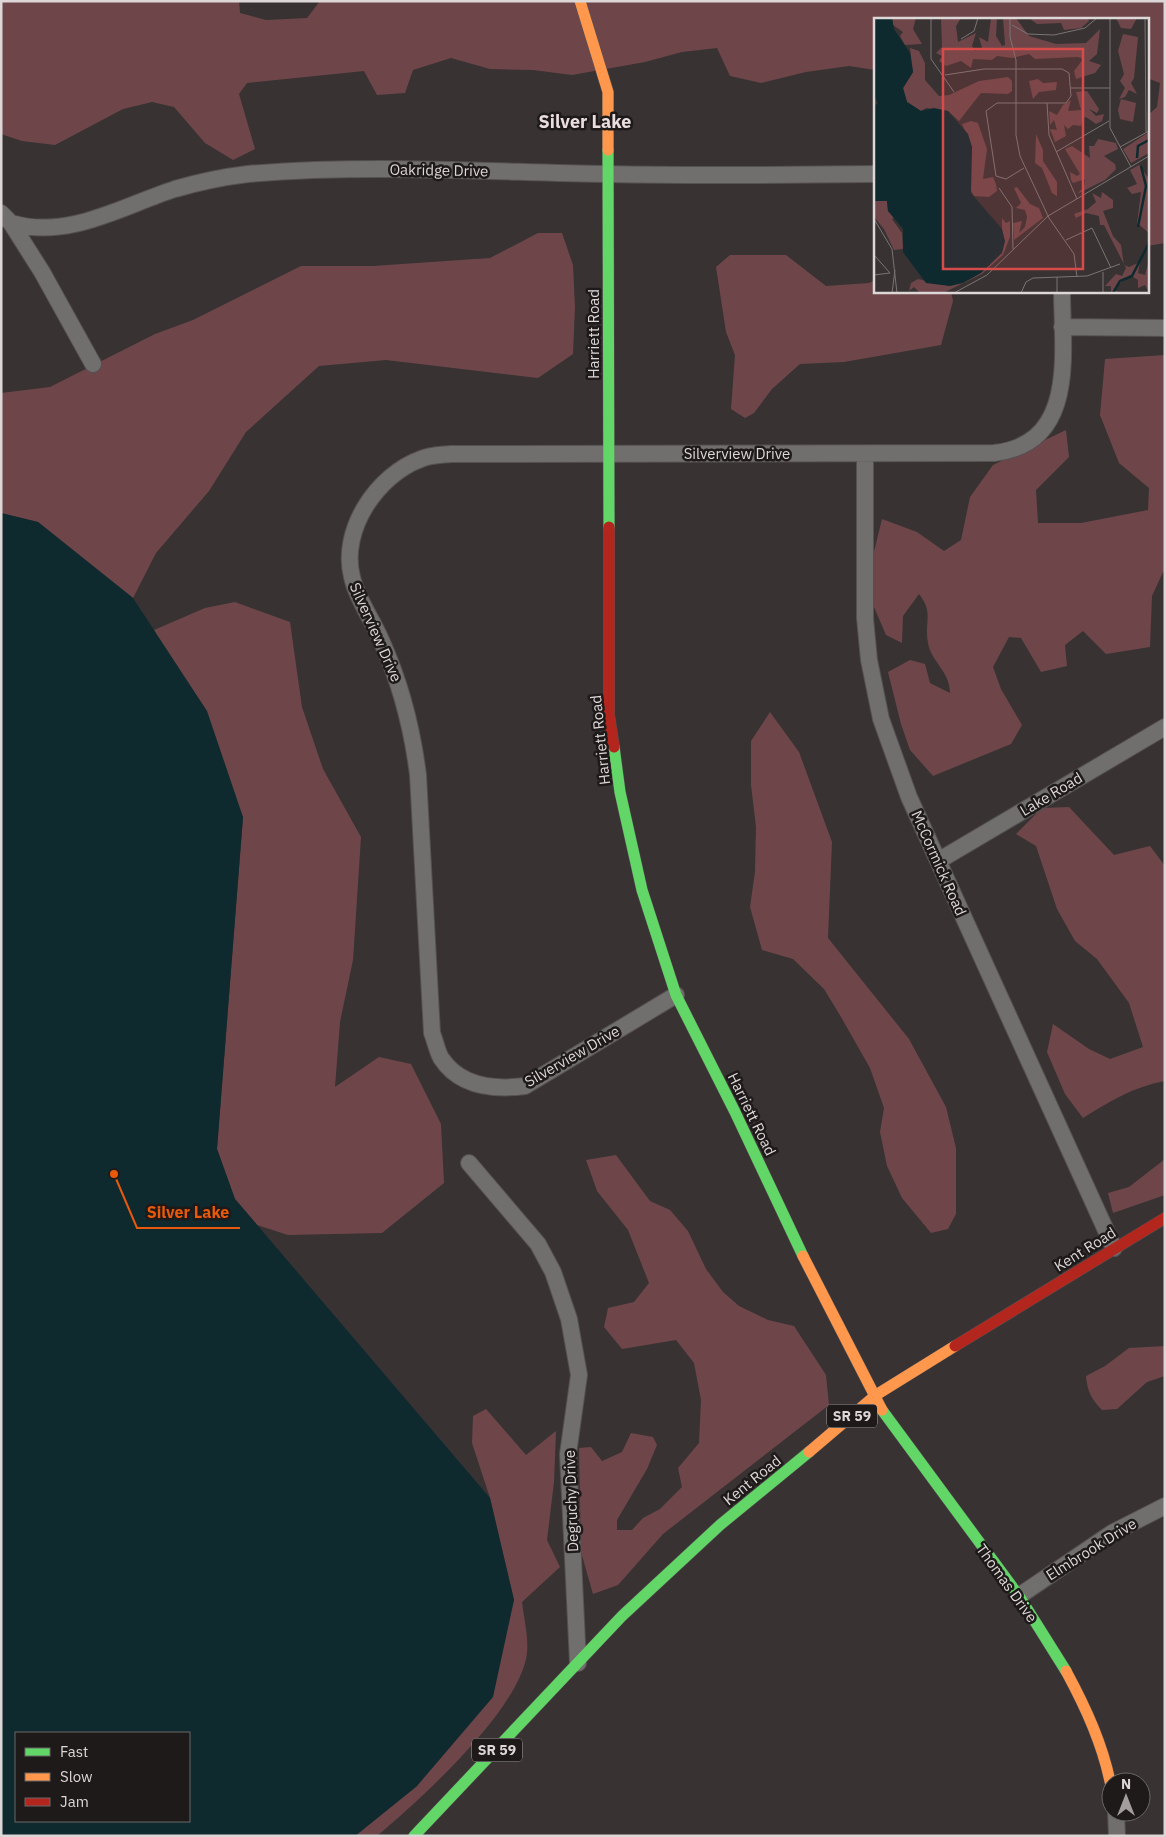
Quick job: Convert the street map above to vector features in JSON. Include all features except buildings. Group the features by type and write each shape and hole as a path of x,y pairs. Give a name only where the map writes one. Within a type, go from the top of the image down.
{"street":[{"name":"Harriett Road","path":"580,1 602,67 608,92 607,452 609,716 620,792 642,890 676,995 735,1112 799,1249 876,1395"},
{"name":"Oakridge Drive","path":"6,218 27,228 68,226 90,222 175,189 207,180 283,171 443,169 607,174 874,174"},
{"path":"6,218 42,272 93,364"},
{"path":"1062,292 1062,327 1165,328"},
{"name":"Silverview Drive","path":"676,995 525,1086 501,1089 481,1086 456,1074 441,1058 432,1032 418,775 414,738 394,668 352,577 352,543 359,515 376,490 397,471 422,458 470,453 994,453 1018,448 1030,442 1052,419 1057,407 1062,383 1062,327"},
{"name":"McCormick Road","path":"865,454 865,618 872,683 881,719 900,774 938,861 1114,1248"},
{"name":"Lake Road","path":"938,861 1165,727"},
{"name":"Degruchy Drive","path":"468,1163 538,1244 553,1272 569,1319 578,1375 568,1454 578,1663"},
{"name":"Kent Road","path":"414,1836 622,1616 720,1525 784,1474 876,1395 1165,1218"},
{"name":"Thomas Drive","path":"876,1395 883,1412 912,1454 1019,1596 1058,1656 1088,1711 1108,1772"},
{"name":"Elmbrook Drive","path":"1019,1596 1112,1532 1165,1506"},
{"path":"1117,1822 1118,1836"}],"shaded area":[{"path":"1,1 239,1 240,13 266,20 307,18 320,1 1165,1 1165,243 1148,246 1148,115 1157,107 1160,83 1148,78 1148,18 874,18 874,70 849,66 806,72 761,83 730,76 717,48 682,52 645,62 572,75 533,70 490,69 451,58 413,70 405,93 377,95 364,71 247,83 239,94 255,149 233,160 205,143 174,107 152,102 123,109 55,145 22,141 1,134"},
{"path":"538,233 562,233 573,265 575,307 573,354 538,378 386,360 319,366 246,432 209,491 156,553 133,598 38,522 1,513 1,393 50,387 155,334 193,320 301,266 373,266 490,258"},
{"path":"730,255 786,255 826,286 869,283 874,280 874,292 951,292 953,301 941,345 844,362 800,364 772,389 754,413 745,418 731,409 735,355 726,332 716,267"},
{"path":"1165,355 1165,571 1152,596 1150,647 1106,654 1083,631 1065,645 1067,666 1041,672 1021,638 1009,637 993,667 1001,689 1022,725 1011,744 933,776 910,750 901,724 888,672 910,660 925,664 930,683 950,693 949,685 930,650 927,635 927,612 924,601 919,594 903,616 902,643 886,635 874,607 871,564 882,519 917,532 944,551 961,540 970,497 993,465 1066,430 1069,457 1036,490 1038,523 1081,523 1148,510 1149,488 1119,463 1100,415 1105,359"},
{"path":"235,602 290,622 302,707 323,769 361,837 353,960 340,1022 335,1087 379,1057 411,1064 441,1124 444,1183 382,1233 288,1235 257,1225 235,1199 217,1149 243,817 154,630 205,608"},
{"path":"770,712 799,752 832,842 828,938 909,1039 946,1107 956,1148 956,1214 948,1229 931,1233 902,1198 887,1166 880,1132 884,1108 870,1068 824,989 793,959 762,950 750,907 755,872 756,827 751,785 751,741"},
{"path":"1069,807 1114,855 1150,846 1165,866 1165,1081 1142,1087 1112,1100 1083,1118 1065,1094 1047,1052 1053,1024 1089,1049 1110,1059 1143,1047 1129,1003 1097,959 1075,941 1057,909 1036,846 1016,834 1042,808"},
{"path":"616,1155 650,1201 670,1210 688,1231 706,1269 723,1292 739,1306 768,1320 794,1326 826,1375 829,1405 663,1534 618,1585 593,1594 581,1552 579,1448 591,1447 602,1461 622,1452 631,1433 653,1437 657,1445 647,1469 617,1520 617,1530 632,1530 643,1518 660,1509 682,1487 678,1468 699,1443 701,1400 694,1363 676,1340 622,1349 604,1327 608,1308 634,1302 649,1283 628,1230 597,1191 586,1160"},
{"path":"1165,1159 1165,1195 1113,1213 1108,1193 1129,1187"},
{"path":"1165,1346 1165,1376 1147,1382 1117,1409 1102,1410 1095,1403 1086,1376 1105,1366 1129,1348"},
{"path":"486,1409 526,1455 556,1431 554,1482 547,1540 560,1567 522,1602 527,1638 526,1659 518,1681 504,1705 464,1754 377,1836 355,1836 417,1786 514,1600 490,1498 472,1443 473,1416"}],"water":[{"path":"1,513 38,522 133,598 207,711 243,817 217,1149 235,1199 490,1498 514,1600 493,1697 417,1786 355,1836 1,1836"}],"traffic: fast":[{"path":"608,150 609,527"},
{"path":"614,747 620,792 642,890 676,995 735,1112 803,1256"},
{"path":"882,1410 1019,1596 1066,1671"},
{"path":"414,1836 622,1616 720,1525 809,1452"}],"traffic: slow":[{"path":"580,1 608,92 608,150"},
{"path":"803,1256 882,1410"},
{"path":"809,1452 876,1395 955,1346"},
{"path":"1066,1671 1093,1727 1108,1772"}],"traffic: jam":[{"path":"609,527 609,715 614,747"},
{"path":"955,1346 1165,1218"}],"place":[{"name":"Silver Lake","path":"114,1174"}],"district":[{"name":"Silver Lake","path":"585,121"}]}
